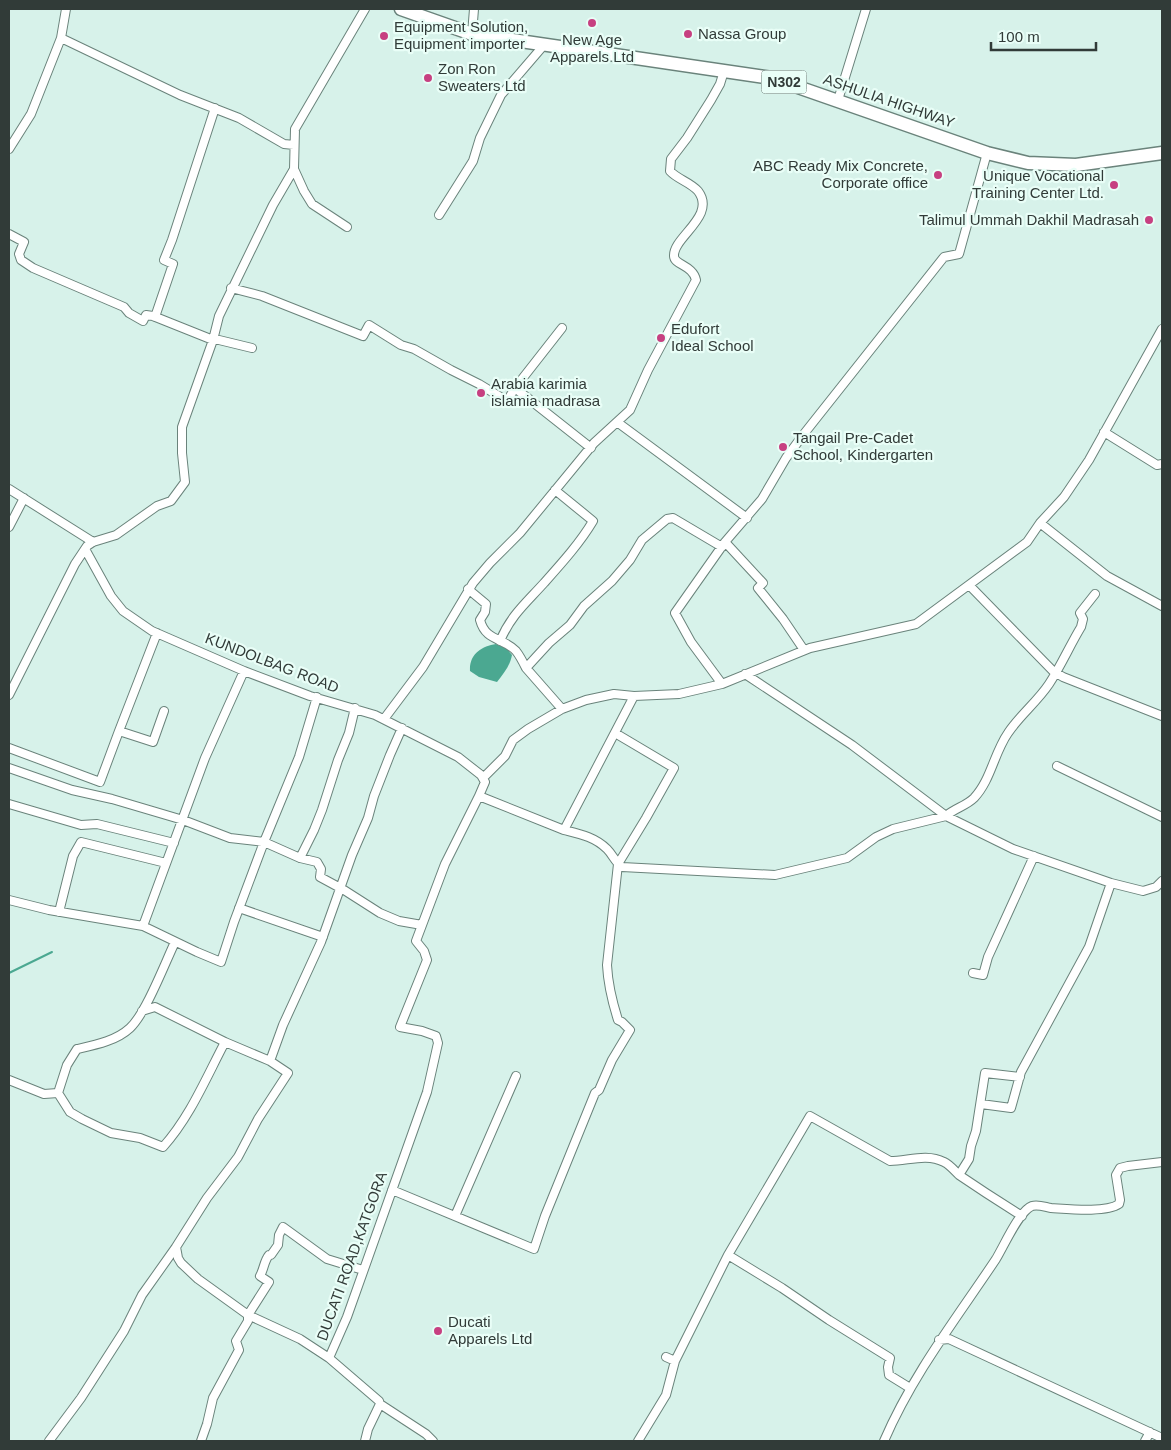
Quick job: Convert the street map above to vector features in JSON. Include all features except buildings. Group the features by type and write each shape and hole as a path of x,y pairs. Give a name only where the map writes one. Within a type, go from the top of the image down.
{"highway":[{"name":"ASHULIA HIGHWAY","path":"401,9 472,34 772,78 987,153 1028,163 1076,165 1162,153"}],"street":[{"path":"9,149 31,114 61,38 66,9"},
{"path":"9,694 75,564 85,549 93,542 116,535 157,506 171,501 185,482 182,427 213,340 218,316 273,204 294,169 296,160 294,145 295,129 365,9"},
{"path":"472,34 474,9"},
{"path":"838,100 866,9"},
{"path":"61,38 180,94 239,118 284,144 294,145"},
{"path":"439,215 473,161 480,138 501,95 544,45"},
{"path":"384,719 423,668 468,589 490,563 531,521 594,443 630,410 634,404 648,370 696,280 692,270 675,259 674,254 676,248 699,216 703,206 702,198 697,190 674,176 670,171 671,159 711,100 720,84 724,71"},
{"path":"155,317 173,264 164,260 175,233 215,108"},
{"path":"722,684 691,642 675,614 724,544 762,499 786,458 803,435 944,257 959,254 987,153"},
{"path":"294,169 312,204 347,227"},
{"path":"9,234 24,242 19,254 21,260 33,268 124,306 129,313 143,321 146,316 155,317 213,340 252,348"},
{"path":"231,288 262,296 363,336 369,325 401,345 414,349 507,401 562,328"},
{"path":"9,768 72,790 112,799 183,820 230,838 264,842 300,858 317,862 321,869 320,878 340,888 380,914 398,921 422,925 445,864 485,782 483,778 505,756 514,740 528,729 562,709 586,700 614,694 634,696 679,694 722,684 804,650 916,624 1027,542 1040,523 1064,497 1104,432 1162,329"},
{"path":"515,388 591,448"},
{"path":"617,422 746,518"},
{"path":"1104,432 1158,465 1162,464"},
{"path":"9,489 93,542"},
{"path":"500,641 519,608 574,549 593,521 555,490"},
{"path":"9,527 24,498"},
{"path":"526,668 549,643 570,625 584,606 612,581 630,560 642,540 667,519 673,518 724,544 763,583 758,588 783,619 804,650"},
{"path":"1040,523 1107,576 1162,606"},
{"name":"KUNDOLBAG ROAD","path":"85,549 111,596 123,611 157,633 244,671 317,698 355,708 384,719 458,757 483,778"},
{"path":"969,585 1055,672 1063,677 1162,716"},
{"path":"468,589 486,604 486,612 480,620 482,627 488,635 515,649 526,668 562,709"},
{"path":"479,796 564,830 585,835 608,850 622,867 775,875 847,858 876,837 893,828 946,816 953,810 970,802 978,794 1008,732 1050,683 1080,627 1083,619 1080,613 1095,594"},
{"path":"9,748 100,782 157,633"},
{"path":"143,926 205,758 244,671"},
{"path":"745,674 852,745 946,816 1014,849 1111,883 1143,891 1156,887 1162,881"},
{"path":"564,830 634,696"},
{"path":"9,900 59,912 143,926 221,962 264,842 299,757 317,698"},
{"path":"300,858 322,810 355,708"},
{"path":"119,731 153,742 164,711"},
{"path":"270,1061 283,1025 323,937 352,855 368,818 374,796 402,728"},
{"path":"392,1190 534,1249 545,1216 595,1093 599,1090 612,1060 630,1030 618,1020 610,995 608,981 618,864 674,768 615,733"},
{"path":"1057,766 1162,817"},
{"path":"9,804 81,824 97,824 174,843"},
{"path":"59,912 73,856 81,842 166,863"},
{"path":"973,973 983,975 988,957 1034,856"},
{"path":"981,1104 1011,1108 1020,1077 1089,947 1111,883"},
{"path":"239,908 323,937"},
{"name":"DUCATI ROAD,KATGORA","path":"422,925 416,941 428,960 400,1027 436,1036 438,1043 427,1092 417,1121 347,1317 328,1358 379,1401 380,1404 426,1434 433,1441"},
{"path":"58,1093 67,1065 77,1049 97,1045 130,1028 142,1011 175,942"},
{"path":"48,1441 82,1398 124,1331 151,1281 176,1247 207,1198 238,1157 258,1119 288,1072 270,1061 225,1042 154,1007 142,1011"},
{"path":"58,1093 70,1112 82,1119 111,1133 140,1138 163,1147 175,1134 188,1112 225,1042"},
{"path":"959,1175 969,1159 976,1131 985,1073 1020,1077"},
{"path":"455,1216 516,1076"},
{"path":"9,1080 44,1094 58,1093"},
{"path":"638,1441 666,1396 675,1361 728,1255 810,1116 890,1161 922,1157 944,1162 986,1194 1022,1216"},
{"path":"884,1441 900,1406 939,1340 1028,1209 1034,1205 1050,1208 1099,1209 1114,1207 1119,1204 1120,1200 1116,1175 1120,1168 1162,1162"},
{"path":"201,1441 213,1398 239,1350 236,1340 248,1321 248,1315 268,1282 260,1276 266,1259 269,1255 271,1256 278,1245 279,1235 283,1227 327,1259 363,1270"},
{"path":"176,1247 178,1258 191,1273 248,1315 300,1339 328,1358"},
{"path":"728,1255 890,1358 889,1374 910,1388"},
{"path":"939,1340 948,1340 1162,1438"},
{"path":"666,1357 675,1361"},
{"path":"365,1441 368,1429 380,1404"},
{"path":"1145,1441 1150,1432"}],"shaded area":[{"path":"496,644 507,649 512,655 508,666 497,682 479,677 470,671 470,665 477,652"}],"waterway":[{"path":"9,973 52,952"}],"place":[{"name":"New Age Apparels Ltd","path":"592,23"},
{"name":"Nassa Group","path":"688,34"},
{"name":"Equipment Solution, Equipment importer","path":"384,36"},
{"name":"Zon Ron Sweaters Ltd","path":"428,78"},
{"name":"ABC Ready Mix Concrete, Corporate office","path":"938,175"},
{"name":"Unique Vocational Training Center Ltd.","path":"1114,185"},
{"name":"Talimul Ummah Dakhil Madrasah","path":"1149,220"},
{"name":"Edufort Ideal School","path":"661,338"},
{"name":"Arabia karimia islamia madrasa","path":"481,393"},
{"name":"Tangail Pre-Cadet School, Kindergarten","path":"783,447"},
{"name":"Ducati Apparels Ltd","path":"438,1331"}]}
